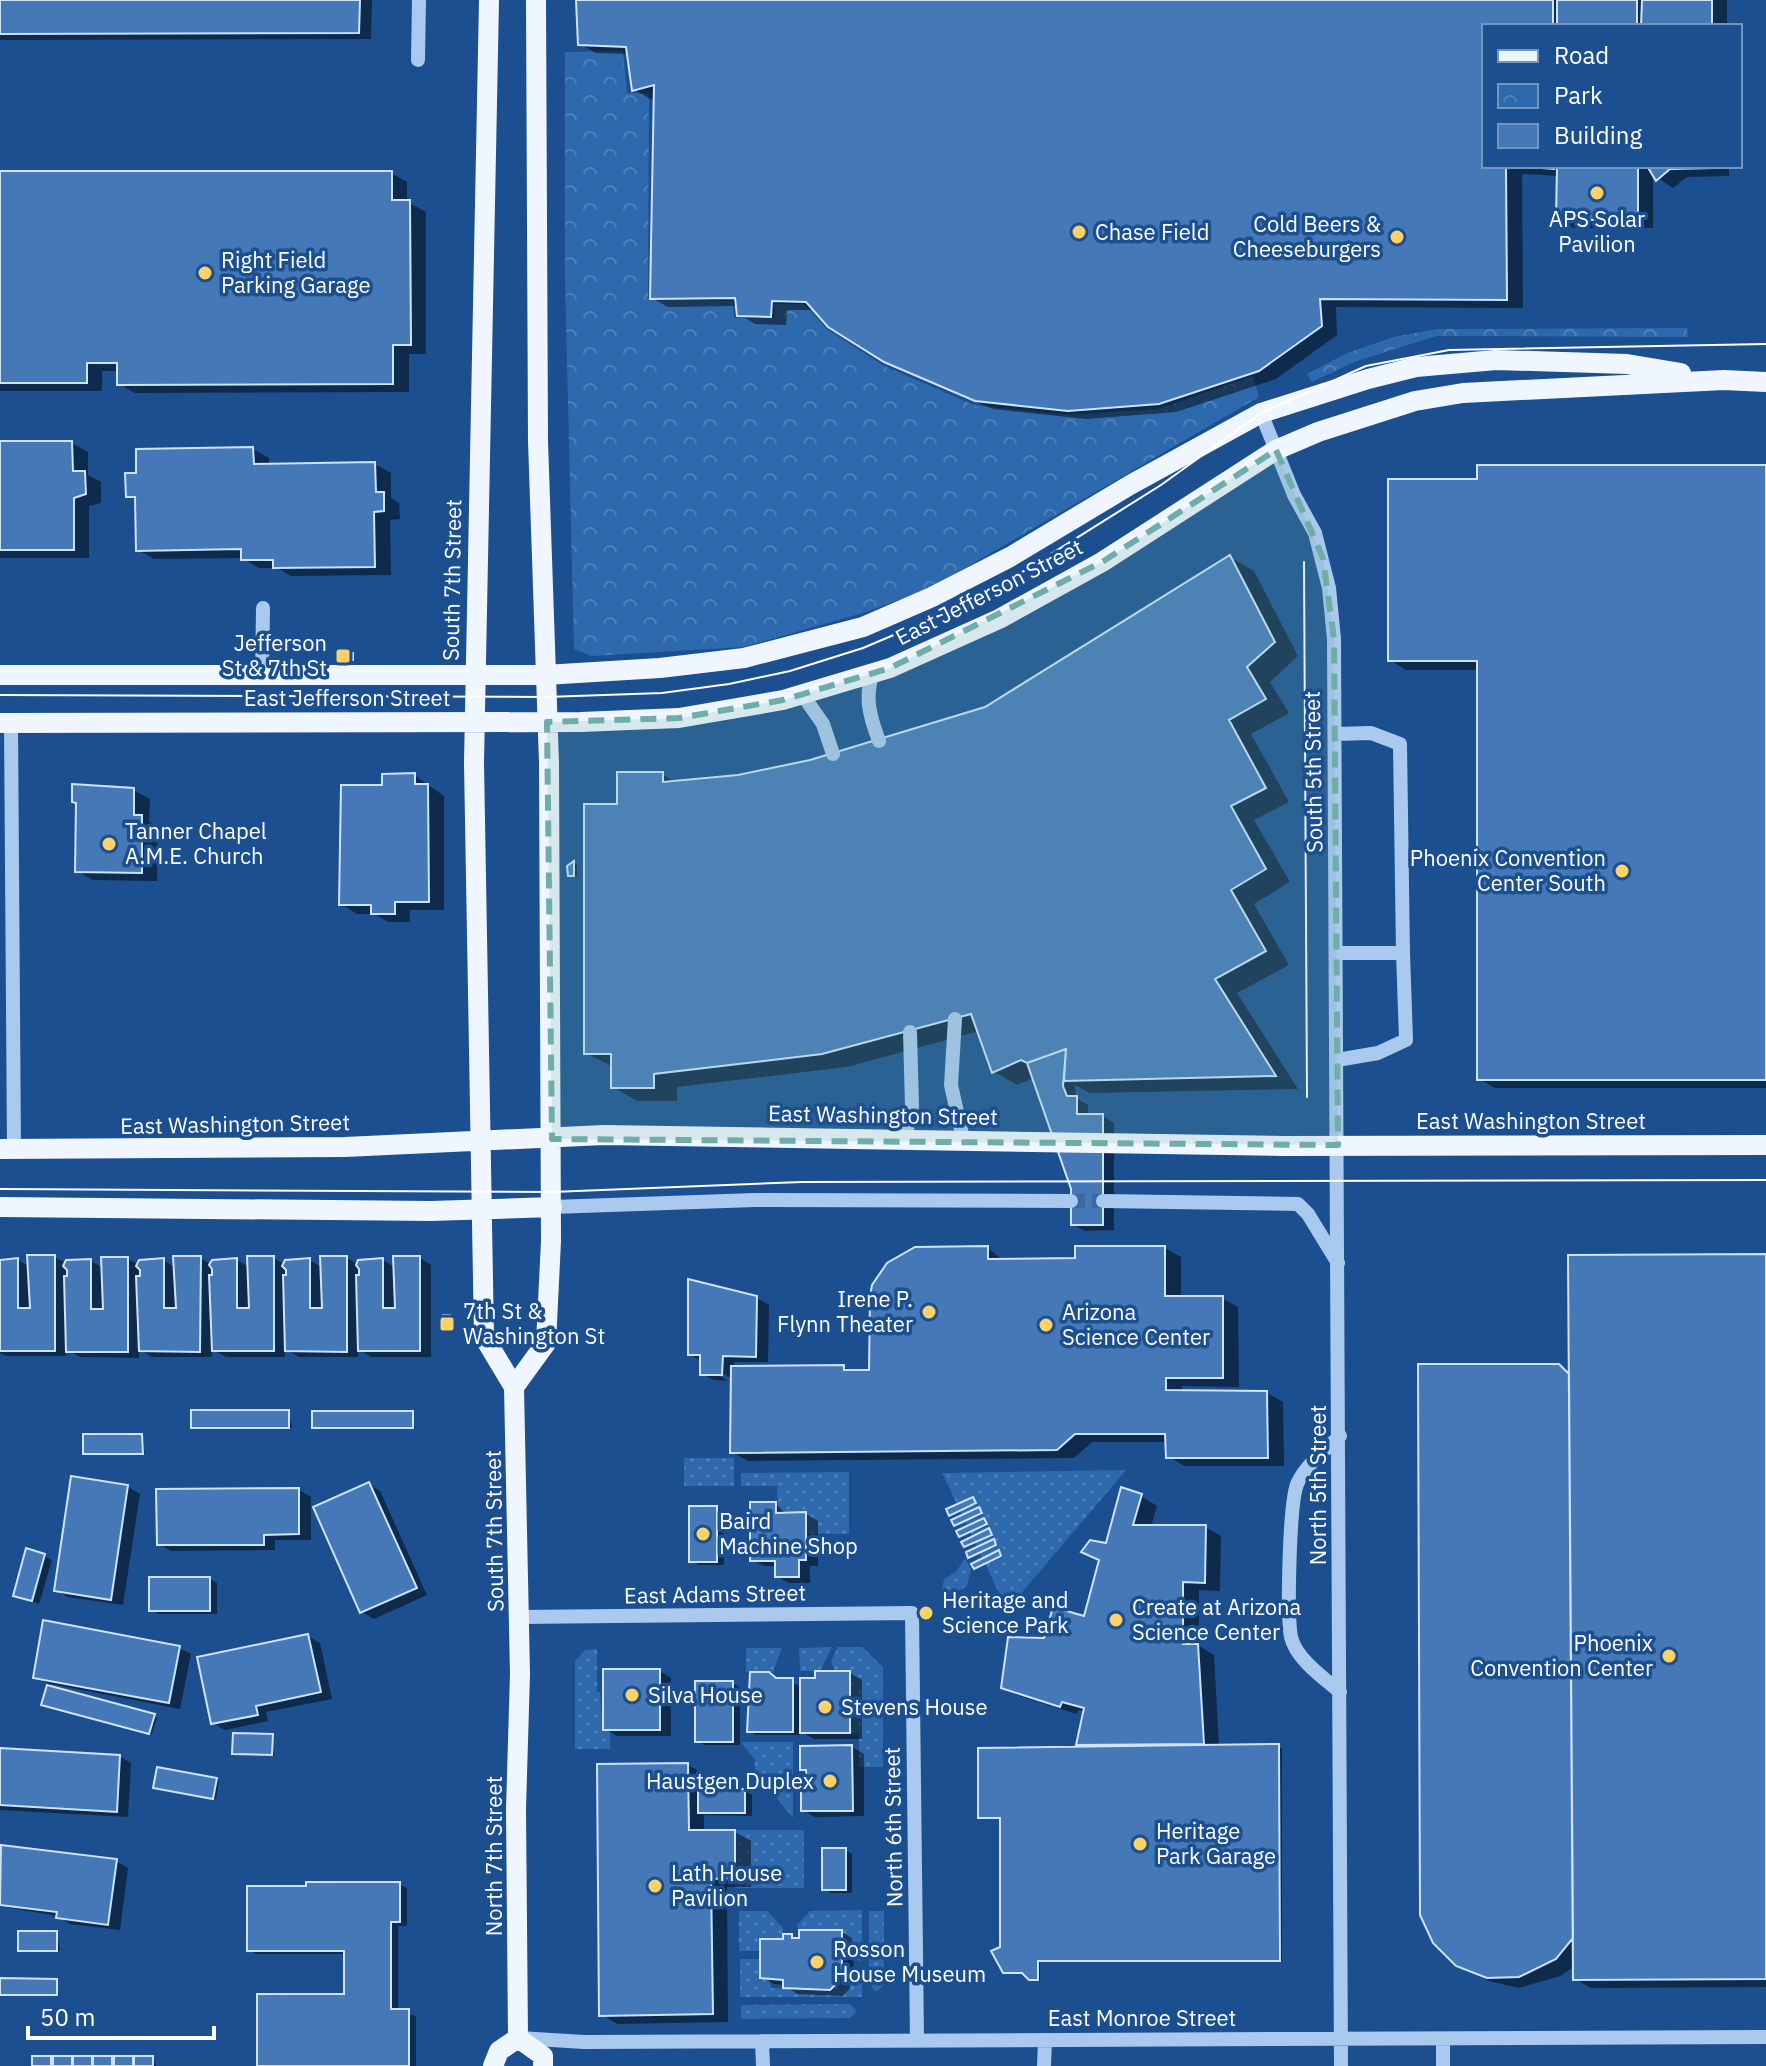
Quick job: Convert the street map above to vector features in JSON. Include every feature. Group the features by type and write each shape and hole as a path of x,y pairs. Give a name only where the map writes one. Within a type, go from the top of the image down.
{"main road":[{"name":"South 7th Street","path":"482,1209 474,676 489,0"},
{"path":"482,1209 484,1337 514,1387 546,1343 552,1207 547,722 538,441 536,0"},
{"name":"East Jefferson Street","path":"0,675 545,675 660,668 744,658 863,627 1010,557 1130,485 1261,413 1416,367 1496,360 1627,364 1724,380"},
{"name":"East Jefferson Street","path":"6,723 547,722 679,718 802,694 873,673 999,619 1089,569 1276,450 1318,432 1415,401 1463,393 1724,380 1766,382"},
{"name":"East Washington Street","path":"5,1150 480,1143 604,1135 1338,1145 1766,1145"},
{"path":"0,1207 552,1207"},
{"name":"South 7th Street","path":"514,1387 520,1674"},
{"name":"North 7th Street","path":"518,2038 516,1809 520,1674"},
{"path":"493,2066 499,2051 518,2038 543,2056 543,2066"}],"street":[{"path":"418,60 419,0"},
{"name":"South 5th Street","path":"1261,413 1323,558 1334,639 1338,1145"},
{"path":"262,676 263,608"},
{"path":"873,673 867,688 868,705 879,741"},
{"path":"802,694 823,724 833,754"},
{"path":"5,1150 6,723"},
{"path":"1335,734 1371,733 1400,744 1406,1040 1378,1053 1337,1060"},
{"path":"1337,953 1403,953"},
{"path":"955,1019 951,1085 963,1139"},
{"path":"905,1139 913,1084 910,1032"},
{"name":"North 5th Street","path":"1338,1145 1341,2066"},
{"path":"552,1207 755,1200 1071,1201"},
{"path":"1103,1201 1298,1204 1308,1214 1339,1264"},
{"path":"1340,1436 1308,1466 1296,1484 1290,1522 1291,1638 1307,1662 1340,1692"},
{"name":"East Adams Street","path":"519,1617 912,1613"},
{"name":"North 6th Street","path":"912,1613 917,2040"},
{"name":"East Monroe Street","path":"518,2038 584,2042 1766,2037"},
{"path":"1443,2039 1443,2066"},
{"path":"1044,2066 1045,2040"},
{"path":"762,2041 763,2066"}],"highlighted area":[{"path":"1276,450 1323,558 1334,639 1338,1145 552,1139 547,722 679,718 783,700 890,668 1102,562"}],"green space":[{"path":"623,51 627,93 649,94 648,298 733,301 734,318 775,318 774,304 804,304 828,330 884,366 974,405 1065,415 1158,409 1253,376 1259,397 929,589 863,613 744,647 592,656 574,649 565,279 565,52"},
{"path":"1687,328 1688,337 1436,336 1354,362 1312,382 1307,374 1347,353 1394,337 1437,329"},
{"path":"684,1458 734,1458 734,1486 684,1486"},
{"path":"1126,1470 1007,1610 942,1473"},
{"path":"849,1472 849,1534 806,1534 806,1512 778,1513 777,1486 741,1486 741,1473"},
{"path":"965,1558 971,1569 967,1586 957,1592 942,1591 944,1579 956,1572"},
{"path":"832,1647 820,1671 800,1671 799,1648"},
{"path":"838,1647 862,1647 883,1667 883,1767 859,1767 859,1733 850,1733 850,1672 835,1671 831,1661"},
{"path":"746,1648 782,1648 773,1672 746,1672"},
{"path":"597,1649 597,1691 600,1692 603,1730 610,1730 610,1749 575,1749 575,1661 585,1650"},
{"path":"741,1742 793,1742 793,1818 755,1772 755,1760"},
{"path":"735,1830 804,1830 804,1888 735,1888"},
{"path":"862,1910 862,1961 842,1958 842,1930 799,1930 797,1925 810,1911"},
{"path":"739,1911 767,1911 783,1928 783,1939 760,1939 760,1951 739,1951"},
{"path":"869,1911 884,1911 884,1985 876,1992 869,1984"},
{"path":"740,1959 760,1959 760,1978 769,1978 771,1988 830,1990 839,1981 839,1973 862,1969 862,1997 740,1997"},
{"path":"850,2004 857,2011 850,2018 741,2019 741,2005"}],"building":[{"path":"0,0 360,0 359,33 0,34"},
{"name":"Chase Field","path":"576,0 1553,0 1553,24 1482,24 1482,168 1506,168 1507,300 1320,299 1322,326 1259,371 1159,404 1068,411 975,401 884,362 828,327 806,302 772,301 771,317 737,316 735,298 650,299 654,85 632,91 626,47 578,45"},
{"path":"1557,0 1637,0 1637,24 1557,24"},
{"path":"1642,0 1712,0 1712,24 1641,24"},
{"name":"APS Solar Pavilion","path":"1557,168 1638,168 1638,220 1556,220"},
{"path":"1648,168 1714,168 1670,169 1656,181"},
{"name":"Right Field Parking Garage","path":"0,171 392,171 392,200 410,200 411,345 393,345 393,384 117,385 117,363 87,363 87,383 0,383"},
{"path":"0,441 72,441 73,471 85,471 86,494 74,498 74,550 0,550"},
{"path":"253,447 254,464 375,462 376,492 384,492 384,511 374,512 375,567 273,568 273,560 241,560 241,549 136,551 135,497 126,497 125,473 136,473 136,449"},
{"name":"Phoenix Convention Center South","path":"1477,465 1766,465 1766,1080 1477,1080 1477,661 1388,661 1388,479 1477,479"},
{"path":"1230,555 1275,642 1247,667 1266,699 1229,720 1266,788 1231,806 1266,869 1231,890 1266,951 1215,979 1276,1076 1064,1081 1066,1049 1027,1063 1021,1060 992,1073 971,1014 822,1054 654,1074 654,1088 611,1088 611,1054 584,1054 584,804 617,804 617,772 663,772 663,782 738,775 810,760 985,707"},
{"path":"338,653 353,653 353,660 343,660"},
{"path":"415,773 415,784 428,784 429,902 395,902 395,914 371,914 371,905 339,905 341,785 382,785 382,774"},
{"name":"Tanner Chapel A.M.E. Church","path":"72,784 134,788 134,815 142,815 142,873 75,872 76,803 72,802"},
{"path":"574,861 574,876 568,876 567,866"},
{"path":"1066,1049 1063,1086 1067,1096 1077,1096 1077,1114 1103,1114 1103,1225 1071,1225 1071,1189 1027,1063"},
{"name":"Arizona Science Center","path":"988,1246 988,1259 1075,1258 1075,1246 1165,1246 1165,1296 1223,1296 1223,1378 1166,1378 1166,1390 1267,1391 1268,1458 1166,1458 1165,1434 1075,1434 1057,1450 730,1453 731,1366 844,1365 844,1370 869,1370 870,1296 872,1285 887,1263 915,1247"},
{"name":"Phoenix Convention Center","path":"1766,1254 1766,1979 1573,1980 1568,1255"},
{"path":"27,1255 55,1255 55,1351 0,1351 0,1260 18,1258 18,1308 30,1308"},
{"path":"173,1256 201,1256 200,1352 139,1351 136,1276 140,1276 140,1270 136,1266 139,1260 164,1258 164,1308 176,1308"},
{"path":"247,1256 274,1256 274,1351 212,1351 209,1275 212,1275 212,1269 209,1265 212,1260 237,1258 237,1308 249,1308"},
{"path":"320,1256 347,1256 347,1352 285,1351 283,1275 286,1275 286,1270 282,1266 285,1260 310,1258 310,1308 322,1308"},
{"path":"393,1256 420,1256 420,1351 358,1351 356,1275 359,1275 359,1269 356,1265 358,1260 383,1258 383,1308 395,1308"},
{"path":"101,1257 128,1257 128,1352 66,1352 64,1276 67,1276 67,1270 63,1266 66,1260 91,1259 91,1309 103,1309"},
{"path":"688,1279 757,1296 756,1357 723,1356 722,1375 700,1375 700,1355 688,1355"},
{"path":"443,1315 450,1315 451,1325 444,1330"},
{"path":"1418,1364 1559,1364 1569,1374 1573,1938 1556,1959 1519,1977 1487,1978 1456,1966 1433,1943 1420,1915"},
{"path":"191,1410 289,1410 289,1428 191,1428"},
{"path":"312,1411 413,1411 413,1428 312,1428"},
{"path":"83,1434 142,1434 143,1454 83,1454"},
{"path":"71,1476 128,1485 111,1600 54,1591"},
{"path":"369,1482 417,1588 360,1613 313,1507"},
{"name":"Create at Arizona Science Center","path":"1121,1487 1142,1494 1133,1525 1206,1525 1205,1583 1183,1582 1183,1644 1198,1644 1204,1744 1076,1745 1084,1708 1062,1702 1060,1707 1001,1688 1008,1637 1044,1638 1053,1607 1084,1616 1099,1560 1081,1552 1090,1540 1106,1543"},
{"path":"299,1488 299,1534 264,1535 264,1545 157,1545 156,1489"},
{"path":"973,1497 976,1503 949,1516 946,1509"},
{"path":"750,1502 776,1502 776,1513 806,1512 806,1560 799,1560 799,1577 775,1577 775,1561 750,1561"},
{"name":"Baird Machine Shop","path":"689,1506 717,1506 717,1562 689,1562"},
{"path":"979,1507 982,1513 954,1526 951,1520"},
{"path":"984,1518 987,1524 959,1537 956,1531"},
{"path":"989,1528 992,1535 964,1547 961,1542"},
{"path":"994,1539 996,1545 968,1558 966,1552"},
{"path":"26,1548 45,1554 32,1601 13,1596"},
{"path":"999,1550 1001,1556 974,1569 971,1564"},
{"path":"149,1577 210,1577 210,1611 149,1611"},
{"path":"43,1620 180,1646 169,1703 33,1678"},
{"path":"308,1634 321,1692 256,1706 258,1715 211,1724 197,1657"},
{"name":"Silva House","path":"603,1669 660,1669 660,1730 603,1730"},
{"name":"Stevens House","path":"815,1671 850,1671 850,1733 800,1733 800,1678 815,1678"},
{"path":"750,1672 769,1672 776,1678 793,1678 793,1732 747,1732"},
{"path":"695,1681 733,1681 733,1742 695,1742"},
{"path":"47,1685 155,1714 149,1734 41,1705"},
{"path":"233,1733 273,1734 272,1755 232,1754"},
{"name":"Heritage Park Garage","path":"1279,1744 1280,1961 1038,1961 1038,1980 1029,1980 1022,1973 1003,1973 991,1951 1000,1947 1000,1818 978,1818 978,1748"},
{"name":"Haustgen Duplex","path":"852,1745 853,1811 801,1811 801,1791 807,1787 806,1770 800,1770 800,1746"},
{"path":"0,1748 120,1755 117,1812 0,1805"},
{"name":"Lath House Pavilion","path":"688,1763 689,1830 735,1830 735,1878 711,1879 713,2014 599,2016 597,1764"},
{"path":"157,1767 217,1778 213,1799 153,1788"},
{"path":"698,1789 745,1789 745,1813 698,1813"},
{"path":"1,1845 117,1859 108,1925 56,1918 57,1912 0,1905"},
{"path":"822,1848 846,1848 846,1890 822,1890"},
{"path":"306,1882 400,1882 400,1922 391,1922 391,2009 409,2009 409,2066 257,2066 257,1994 344,1994 344,1951 247,1951 247,1886 306,1886"},
{"path":"799,1930 842,1930 842,1973 839,1973 839,1981 830,1990 783,1988 783,1980 760,1978 760,1939 783,1939 783,1934 799,1938"},
{"path":"18,1931 57,1931 57,1951 18,1951"},
{"path":"0,1978 57,1979 57,1995 0,1995"},
{"path":"32,2056 51,2056 51,2066 32,2066"},
{"path":"53,2056 72,2056 72,2066 53,2066"},
{"path":"73,2056 92,2056 92,2066 73,2066"},
{"path":"93,2056 112,2056 112,2066 93,2066"},
{"path":"114,2056 133,2056 133,2066 114,2066"},
{"path":"134,2056 153,2056 153,2066 134,2066"}],"tunnel":[{"path":"1071,1201 1103,1201"}],"tram line":[{"path":"0,695 546,697 662,693 729,684 790,671 863,648 981,598 1161,485 1261,413 1366,366 1449,350 1766,344"},
{"path":"1304,562 1307,1097"},
{"path":"0,1189 552,1192 802,1182 1766,1180"}],"place":[{"name":"APS Solar Pavilion","path":"1597,193"},
{"name":"Chase Field","path":"1079,232"},
{"name":"Cold Beers & Cheeseburgers","path":"1397,237"},
{"name":"Right Field Parking Garage","path":"205,273"},
{"name":"Jefferson St & 7th St","path":"343,656"},
{"name":"Tanner Chapel A.M.E. Church","path":"109,844"},
{"name":"Phoenix Convention Center South","path":"1622,871"},
{"name":"Irene P. Flynn Theater","path":"929,1312"},
{"name":"7th St & Washington St","path":"447,1324"},
{"name":"Arizona Science Center","path":"1046,1325"},
{"name":"Baird Machine Shop","path":"703,1534"},
{"name":"Heritage and Science Park","path":"926,1613"},
{"name":"Create at Arizona Science Center","path":"1116,1620"},
{"name":"Phoenix Convention Center","path":"1669,1656"},
{"name":"Silva House","path":"632,1695"},
{"name":"Stevens House","path":"825,1707"},
{"name":"Haustgen Duplex","path":"830,1781"},
{"name":"Heritage Park Garage","path":"1140,1844"},
{"name":"Lath House Pavilion","path":"655,1886"},
{"name":"Rosson House Museum","path":"817,1962"}]}
